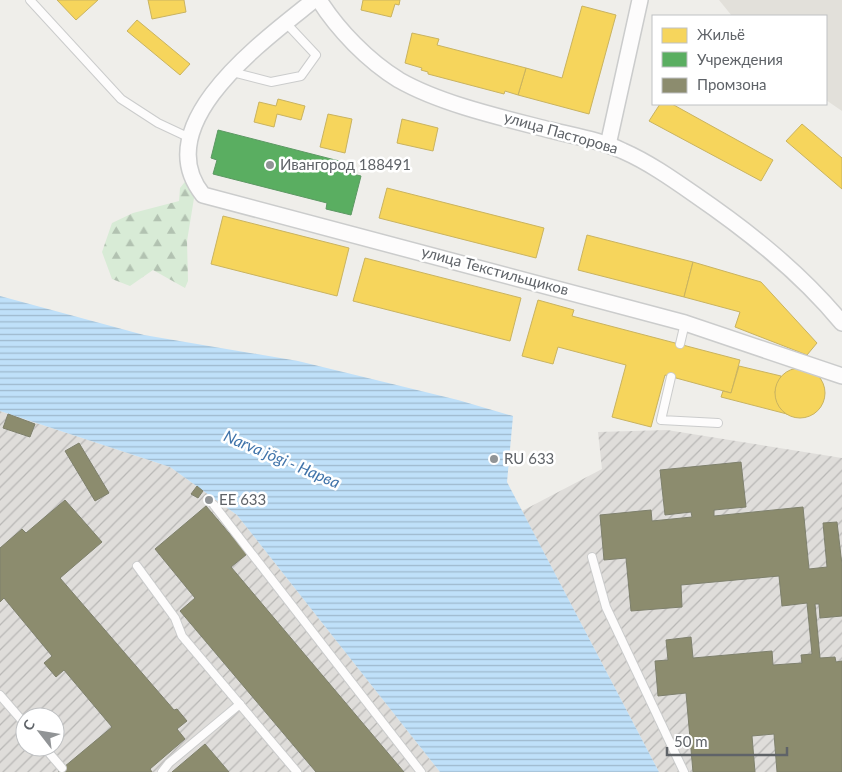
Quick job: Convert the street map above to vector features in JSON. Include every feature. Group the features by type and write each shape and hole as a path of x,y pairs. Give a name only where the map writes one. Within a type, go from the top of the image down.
{"street":[{"path":"190,138 205,105 230,72 314,0"},
{"name":"улица Пасторова","path":"319,0 327,12 356,44 386,71 408,84 471,108 608,145 655,168 722,213 780,258 842,322"},
{"path":"608,145 640,0"},
{"name":"улица Текстильщиков","path":"190,138 188,161 193,182 203,194 685,323 842,376"}],"lane":[{"path":"30,0 121,99 158,123 190,138"},
{"path":"230,72 271,82 301,76 316,56 286,23"},
{"path":"680,344 685,323"},
{"path":"671,377 660,420 718,423"},
{"path":"214,505 421,772"},
{"path":"592,557 606,606 684,772"},
{"path":"136,566 175,618 182,636 297,772"},
{"path":"0,695 15,712"},
{"path":"162,772 169,763 240,704"},
{"path":"53,757 62,768"}],"shaded area":[{"path":"719,0 842,0 842,111 827,101 827,15 731,15"},
{"path":"0,411 170,467 237,515 440,772 0,772"},
{"path":"667,430 842,458 842,772 659,772 522,511 602,469 598,432"}],"green space":[{"path":"188,178 196,186 187,241 188,281 185,288 153,270 130,286 112,279 102,252 112,223 133,213 179,201 180,188"}],"water":[{"name":"Narva jõgi - Нарва","path":"0,296 144,335 298,361 458,400 513,416 507,482 659,772 440,772 237,515 170,467 0,411"}],"building: Жильё":[{"path":"57,0 98,0 76,20"},
{"path":"148,0 184,0 186,12 152,19"},
{"path":"363,0 400,0 399,5 395,4 391,17 361,10"},
{"path":"582,6 616,15 589,114 518,95 526,68 562,78"},
{"path":"137,20 190,64 180,75 127,31"},
{"path":"412,33 439,39 437,45 526,68 518,95 505,91 504,94 428,74 428,72 421,70 422,68 405,63"},
{"path":"278,99 305,106 301,120 277,114 274,127 254,122 259,102 276,106"},
{"path":"659,105 674,105 773,160 761,181 649,121"},
{"path":"328,114 352,119 345,153 320,147"},
{"path":"402,119 438,128 433,151 397,143"},
{"path":"802,124 842,158 842,189 786,141"},
{"path":"387,188 544,228 536,258 379,218"},
{"path":"223,216 349,248 337,296 211,264"},
{"path":"587,235 693,262 684,297 578,270"},
{"path":"365,258 521,298 510,341 353,301"},
{"path":"693,262 761,282 817,343 807,355 735,327 740,312 684,297"},
{"path":"538,300 574,310 572,316 740,360 731,393 665,375 651,427 612,417 626,365 558,347 553,364 522,356"},
{"path":"739,366 781,376 775,392 781,409 787,414 721,397 723,391 731,393"},
{"path":"800,368 818,375 825,393 818,411 800,418 782,411 775,393 782,375"}],"building: Учреждения":[{"path":"218,130 343,162 340,171 361,176 351,215 326,209 327,203 213,174 217,160 211,158"}],"building: Промзона":[{"path":"8,414 35,424 30,437 3,428"},
{"path":"79,443 109,493 95,501 65,451"},
{"path":"741,462 746,507 714,510 714,516 803,507 809,569 827,567 823,523 837,522 842,565 842,616 820,618 819,604 815,604 820,658 835,657 836,662 842,661 842,772 777,772 774,734 752,736 755,772 693,772 686,693 658,696 655,661 668,660 666,640 691,637 693,658 772,651 773,665 802,663 801,655 812,654 807,603 782,606 779,576 681,585 682,607 631,611 626,558 604,560 600,515 651,510 652,521 692,517 691,512 665,515 660,470"},
{"path":"197,486 203,491 198,498 191,494"},
{"path":"65,500 102,542 60,578 174,710 177,709 187,721 177,729 185,739 150,769 152,772 58,772 112,727 64,670 56,677 44,663 52,656 4,598 0,602 0,548 22,529 26,533"},
{"path":"206,506 247,554 231,567 404,772 316,772 180,611 195,598 155,549"},
{"path":"205,744 229,772 172,772"}],"place":[{"name":"Ивангород 188491","path":"270,165"},
{"name":"RU 633","path":"494,459"},
{"name":"EE 633","path":"209,500"}]}
